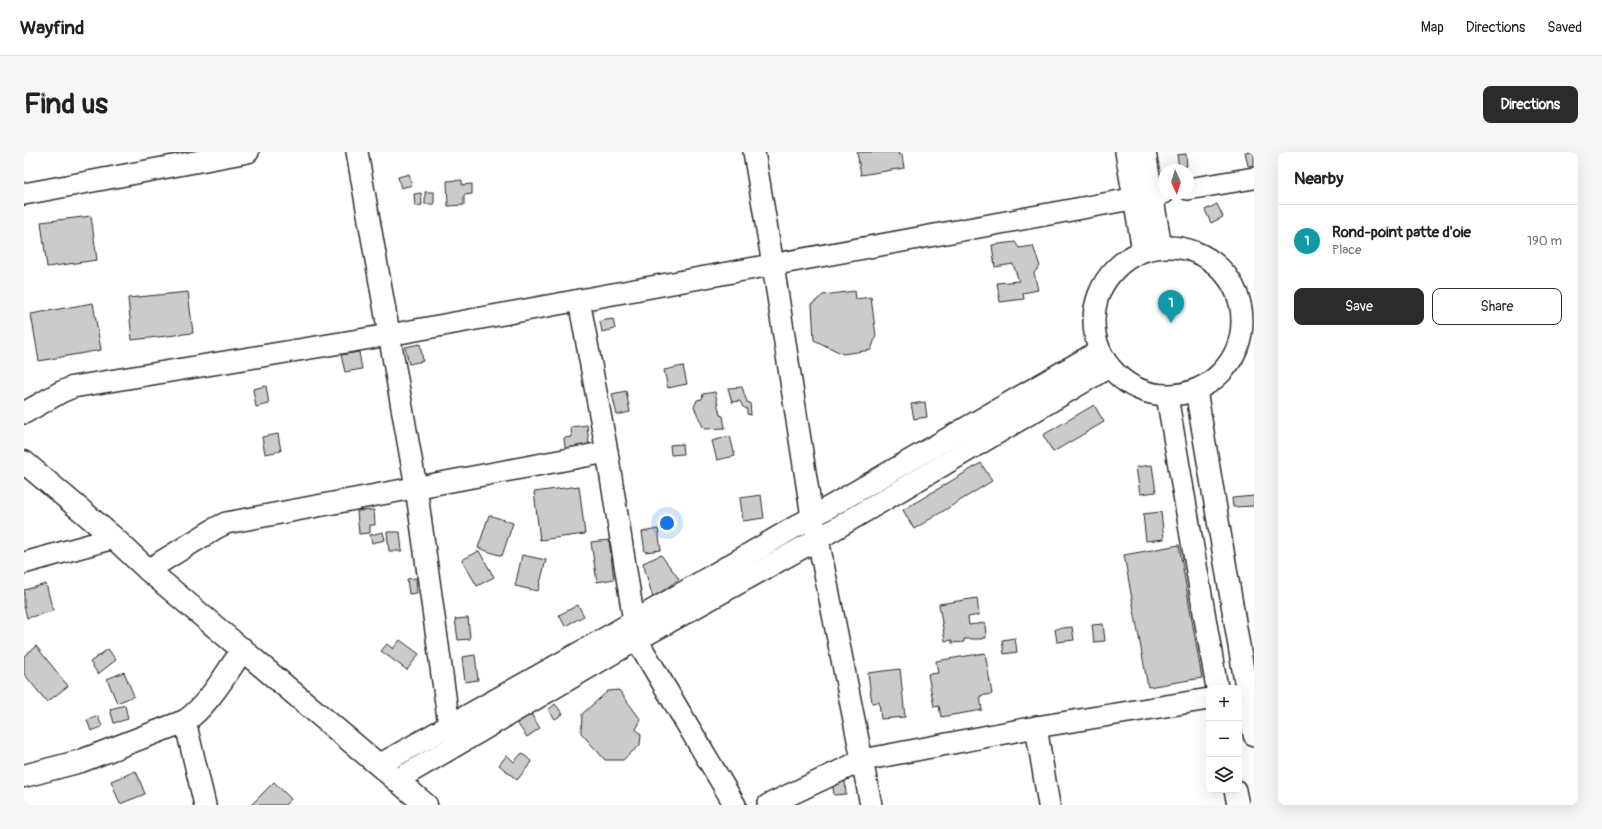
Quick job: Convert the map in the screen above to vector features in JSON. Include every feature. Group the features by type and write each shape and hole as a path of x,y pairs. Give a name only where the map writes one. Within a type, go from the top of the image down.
{"main road":[{"path":"24,462 114,538 148,570 426,805"},
{"path":"24,776 81,761 185,721 193,716 205,702 243,649"}],"street":[{"path":"24,194 248,152"},
{"path":"358,152 416,487 450,725 460,743"},
{"path":"754,152 812,516 818,539 871,805"},
{"path":"1126,152 1150,195"},
{"path":"1145,152 1150,195 1152,249"},
{"path":"1194,188 1254,178"},
{"path":"24,413 61,392 73,387 389,335 1150,195"},
{"path":"1185,248 1207,257 1225,272 1238,293 1248,325 1237,352 1227,368 1213,381 1196,390 1167,396 1150,394 1135,388 1121,379 1104,359 1093,328 1095,303 1105,281 1121,263 1152,249 1185,248"},
{"path":"579,300 607,452 635,631 735,805"},
{"path":"397,780 460,743 812,516 1104,359"},
{"path":"379,765 450,725 818,539 1104,359"},
{"path":"1196,390 1254,735"},
{"path":"1167,396 1216,685"},
{"path":"148,570 226,523 607,452"},
{"path":"24,563 114,538"},
{"path":"768,805 863,760 1036,727 1206,699"},
{"path":"185,721 205,805"},
{"path":"1036,727 1049,805"},
{"path":"1236,793 1238,805"}],"building":[{"path":"857,152 898,152 899,155 902,154 904,168 861,175"},
{"path":"1245,152 1254,152 1254,165 1248,166"},
{"path":"1186,154 1187,164 1178,164 1177,155"},
{"path":"409,174 412,185 401,188 398,177"},
{"path":"462,180 462,185 472,184 472,194 464,195 464,205 448,206 447,181"},
{"path":"425,192 434,192 434,204 425,204"},
{"path":"421,193 422,205 415,206 414,194"},
{"path":"1217,204 1223,217 1211,223 1205,210"},
{"path":"91,216 97,260 47,267 41,222"},
{"path":"1015,242 1019,248 1033,246 1040,266 1034,273 1038,290 1023,293 1024,299 1000,302 997,283 1019,281 1013,264 995,267 992,245"},
{"path":"855,291 856,299 871,297 876,336 871,350 843,354 814,340 812,304 823,295"},
{"path":"188,292 193,333 132,340 128,298"},
{"path":"93,303 101,350 39,361 31,314"},
{"path":"613,319 615,329 602,332 600,321"},
{"path":"420,344 423,361 409,364 405,347"},
{"path":"359,352 362,369 345,372 341,355"},
{"path":"683,366 687,384 668,388 664,370"},
{"path":"266,386 269,404 256,407 253,389"},
{"path":"742,387 747,402 750,403 751,415 747,414 747,409 743,407 740,401 732,402 728,388"},
{"path":"626,391 630,412 617,415 612,394"},
{"path":"715,392 720,415 723,416 725,428 704,429 694,407 697,400 702,399 703,394"},
{"path":"925,402 927,417 914,419 911,404"},
{"path":"1094,405 1104,422 1053,452 1043,435"},
{"path":"587,425 590,452 566,455 564,438 572,437 571,427"},
{"path":"278,434 281,451 265,454 262,437"},
{"path":"730,436 735,456 717,460 712,441"},
{"path":"682,444 683,454 671,455 670,445"},
{"path":"981,463 992,481 914,529 903,510"},
{"path":"1152,465 1156,492 1140,494 1136,467"},
{"path":"579,486 585,534 540,540 534,492"},
{"path":"761,495 764,518 743,521 740,498"},
{"path":"1254,496 1254,506 1233,507 1232,498"},
{"path":"374,510 375,525 370,525 370,533 359,534 357,511"},
{"path":"1161,512 1164,539 1146,541 1143,514"},
{"path":"489,515 513,523 502,556 478,548"},
{"path":"658,529 661,550 645,552 642,532"},
{"path":"383,532 385,540 372,543 370,535"},
{"path":"387,532 400,532 402,551 389,551"},
{"path":"609,540 614,579 597,582 591,542"},
{"path":"1179,545 1202,678 1148,687 1124,555"},
{"path":"479,551 494,577 477,586 462,560"},
{"path":"522,555 546,560 538,591 515,586"},
{"path":"661,555 679,579 653,598 643,563"},
{"path":"416,578 417,593 409,594 407,579"},
{"path":"46,584 53,611 27,618 24,606 24,590"},
{"path":"977,598 979,615 968,617 969,625 985,623 986,638 964,639 964,642 952,643 952,640 945,641 939,604"},
{"path":"578,605 584,616 565,626 559,615"},
{"path":"468,618 470,639 458,640 455,619"},
{"path":"1103,624 1105,641 1094,642 1092,625"},
{"path":"1072,627 1074,640 1057,642 1055,629"},
{"path":"1015,638 1017,652 1004,654 1002,640"},
{"path":"400,640 419,654 407,670 381,651 387,644 393,649"},
{"path":"36,646 68,686 47,702 24,674 24,656"},
{"path":"108,649 116,660 98,674 90,662"},
{"path":"985,653 992,694 980,696 982,710 941,717 939,706 934,707 928,674 938,673 936,661"},
{"path":"475,655 478,680 465,682 462,657"},
{"path":"900,669 905,717 881,719 879,702 872,703 868,673"},
{"path":"124,672 134,696 117,703 107,679"},
{"path":"619,690 641,720 636,729 641,735 640,745 623,760 605,760 581,733 582,714 608,691"},
{"path":"555,704 563,714 555,719 548,710"},
{"path":"125,705 128,719 114,723 110,709"},
{"path":"531,714 540,728 527,737 517,723"},
{"path":"98,716 102,727 91,731 87,720"},
{"path":"522,753 532,762 517,780 499,765 507,755 514,762"},
{"path":"136,771 145,794 120,804 111,781"},
{"path":"845,781 846,794 834,795 832,782"},
{"path":"274,782 291,799 285,805 251,805"}],"place":[{"name":"Rond-point patte d'oie","path":"1171,323"}]}
